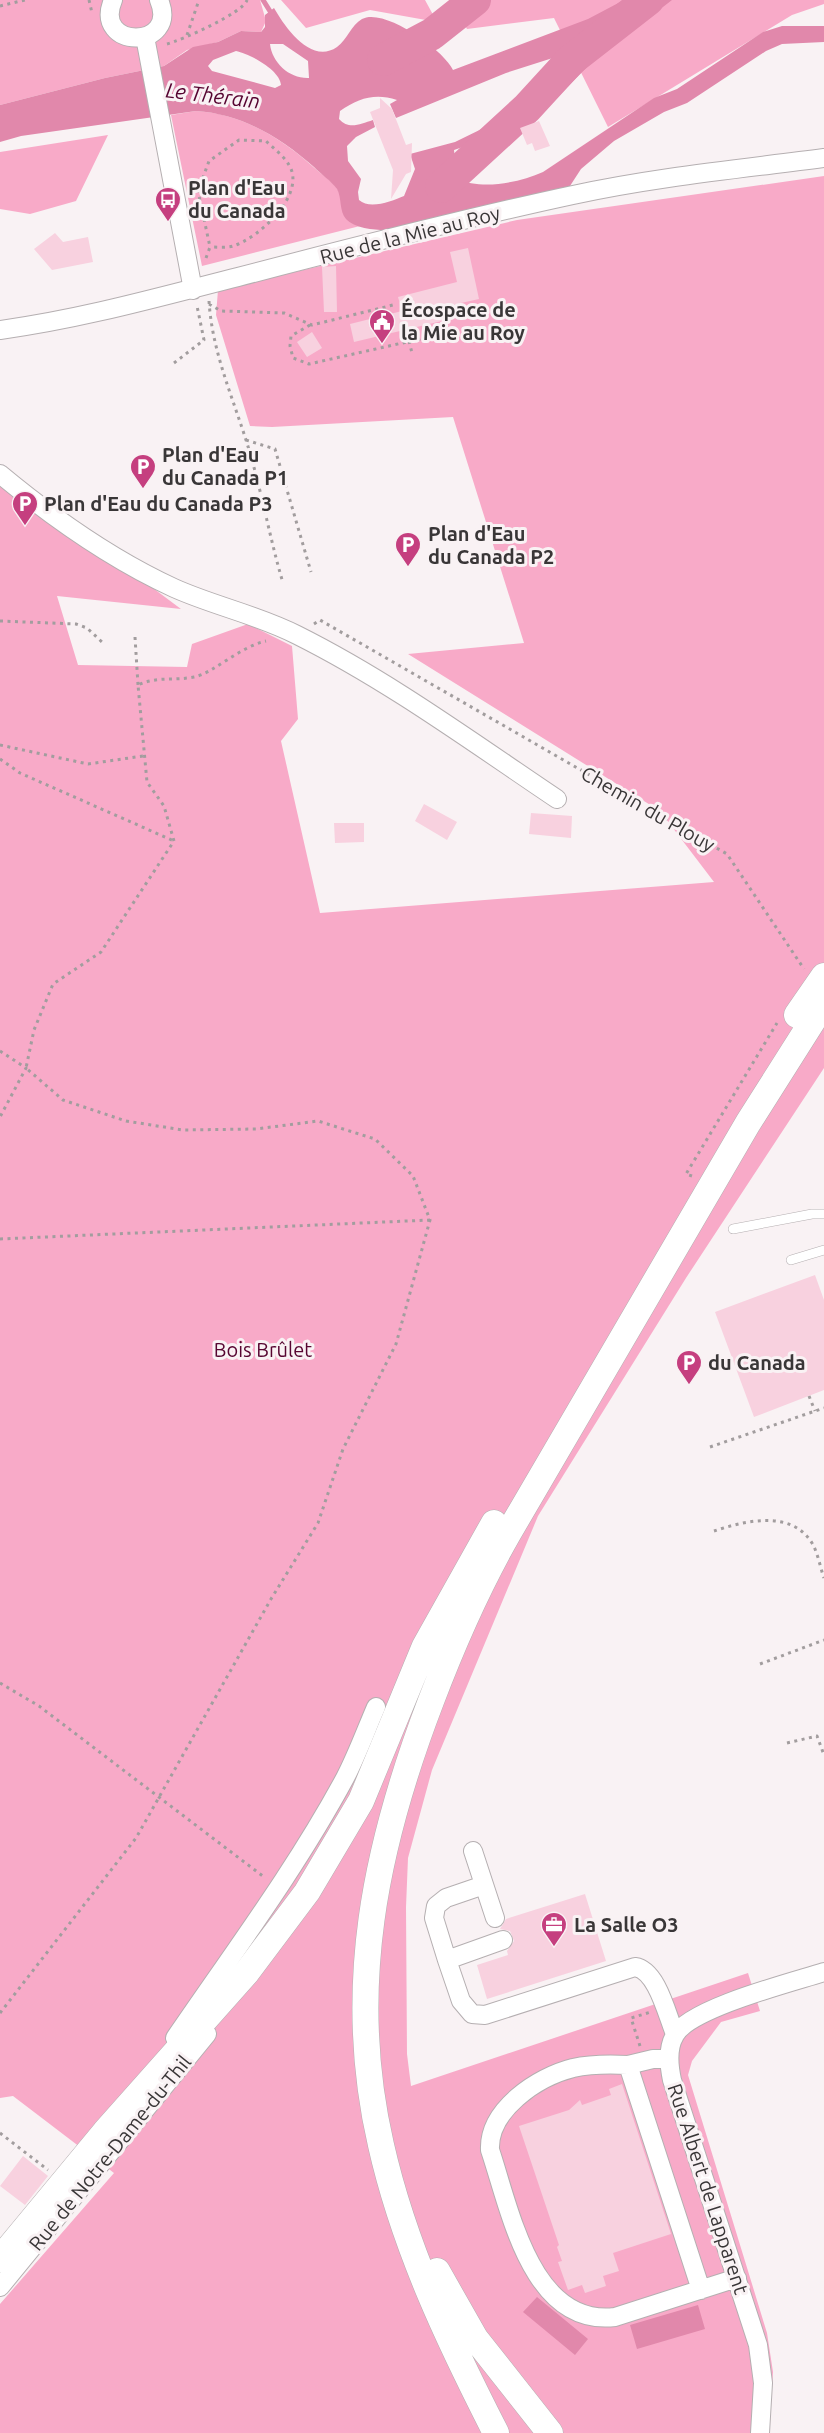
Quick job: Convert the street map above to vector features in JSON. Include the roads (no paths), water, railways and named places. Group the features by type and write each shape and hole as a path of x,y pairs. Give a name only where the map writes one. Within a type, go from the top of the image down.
{"main road":[{"path":"206,2007 279,1932 351,1820 377,1766 425,1646 480,1548 816,975"},
{"path":"496,2433 445,2328 404,2225 381,2146 369,2079 366,1976 369,1925 375,1884 408,1763 456,1638 509,1532 748,1123 824,1003"},
{"path":"480,1548 413,1699 374,1819 353,1923 349,2006 351,2058 358,2108 367,2155 383,2212 431,2337 480,2433"},
{"name":"Rue de Notre-Dame-du-Thil","path":"0,2259 135,2097 206,2007"},
{"path":"369,2079 407,2202 445,2288 479,2343 550,2433"}],"street":[{"path":"113,0 110,16 118,31 128,38 145,37 155,31 161,21 162,9 159,0"},
{"path":"145,37 197,291"},
{"name":"Rue de la Mie au Roy","path":"0,330 71,319 197,291 573,195 634,183 824,158"},
{"name":"Chemin du Plouy","path":"0,474 66,526 136,568 189,594 295,634 379,680 557,799"},
{"name":"Rue de Notre-Dame-du-Thil","path":"0,2287 210,2029 206,2007 345,1776 376,1707"},
{"path":"473,1851 495,1918"},
{"path":"484,1885 446,1898 436,1906 434,1918 463,2007 478,2015 627,1968 641,1968 652,1976 675,2034 692,2019 714,2008 824,1972"},
{"path":"447,1960 503,1940"},
{"name":"Rue Albert de Lapparent","path":"675,2034 669,2059 672,2080 754,2329 761,2363 760,2433"},
{"path":"669,2059 653,2059 628,2065 579,2067 540,2082 516,2100 501,2116 490,2133 490,2150 529,2264 547,2289 571,2308 598,2317 615,2317 737,2278"},
{"path":"628,2065 701,2290"}],"lane":[{"path":"733,1229 812,1214 824,1214"},
{"path":"791,1260 824,1250"}],"water":[{"path":"624,0 672,0 592,62 545,110 504,133 454,150 457,179 489,185 511,182 543,172 654,98 677,89 763,32 782,26 824,26 824,42 782,44 766,51 687,103 664,112 614,141 581,169 568,189 385,230 364,228 346,219 342,212 337,189 288,146 245,122 213,113 196,111 21,136 0,142 0,105 105,78 164,66 193,47 218,42 241,31 261,32 265,27 265,15 274,8 292,33 309,48 327,51 337,47 358,22 372,17 384,19 412,32 438,52 453,70 588,19","holes":["270,44 283,44 308,61 309,78 295,76 283,68 274,57","236,51 242,53 270,68 281,85 275,88 212,71 208,66 213,60","559,56 567,60 567,65 545,92 500,120 455,142 410,154 415,169 404,196 375,204 359,200 361,179 348,161 347,146 356,137 375,127 373,120 355,125 347,124 339,119 340,111 361,100 381,97 397,100 390,104 396,118 506,73"]},
{"path":"537,2297 588,2339 575,2355 523,2312"},
{"path":"698,2305 705,2329 637,2349 630,2325"}],"waterway":[{"path":"263,0 273,16"},
{"name":"Le Thérain","path":"383,60 432,34 475,0"},
{"name":"Le Thérain","path":"441,187 527,108 571,60 648,0"}],"place":[{"name":"Plan d'Eau du Canada","path":"168,223"},
{"name":"Écospace de la Mie au Roy","path":"382,345"},
{"name":"Plan d'Eau du Canada P1","path":"143,490"},
{"name":"Plan d'Eau du Canada P3","path":"25,527"},
{"name":"Plan d'Eau du Canada P2","path":"408,568"},
{"name":"du Canada","path":"689,1386"},
{"name":"La Salle O3","path":"554,1948"}],"park label":[{"name":"Bois Brûlet","path":"263,1350"}]}
